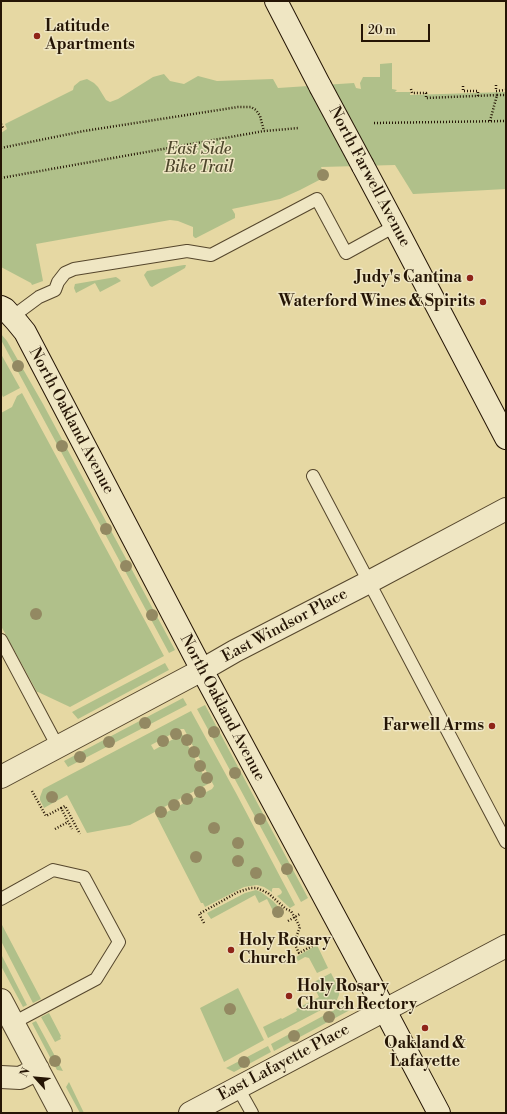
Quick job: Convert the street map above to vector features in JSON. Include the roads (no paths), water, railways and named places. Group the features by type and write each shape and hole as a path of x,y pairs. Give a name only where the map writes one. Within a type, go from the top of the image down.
{"street":[{"name":"North Farwell Avenue","path":"276,1 506,438"},
{"name":"North Oakland Avenue","path":"7,312 24,332 202,670 439,1113"},
{"name":"East Windsor Place","path":"1,777 202,670 234,651 369,582 506,509"},
{"name":"East Lafayette Place","path":"190,1113 506,946"},
{"path":"1,1000 61,1113"},
{"path":"1,1077 20,1078 38,1069"}],"lane":[{"path":"7,312 55,290 58,282 65,273 74,269 187,251 211,255 317,199 346,253 395,226"},
{"path":"313,476 506,842"},
{"path":"1,640 58,747"},
{"path":"1,899 53,870 84,877 119,942 96,979 13,1023"},
{"path":"238,1088 252,1113"}],"place":[{"name":"Latitude Apartments","path":"37,36"},
{"name":"Judy's Cantina","path":"470,278"},
{"name":"Waterford Wines & Spirits","path":"483,302"},
{"name":"Farwell Arms","path":"492,726"},
{"name":"Holy Rosary Church","path":"231,950"},
{"name":"Holy Rosary Church Rectory","path":"289,996"},
{"name":"Oakland & Lafayette","path":"425,1028"}],"park label":[{"name":"East Side Bike Trail","path":"199,159"}]}
